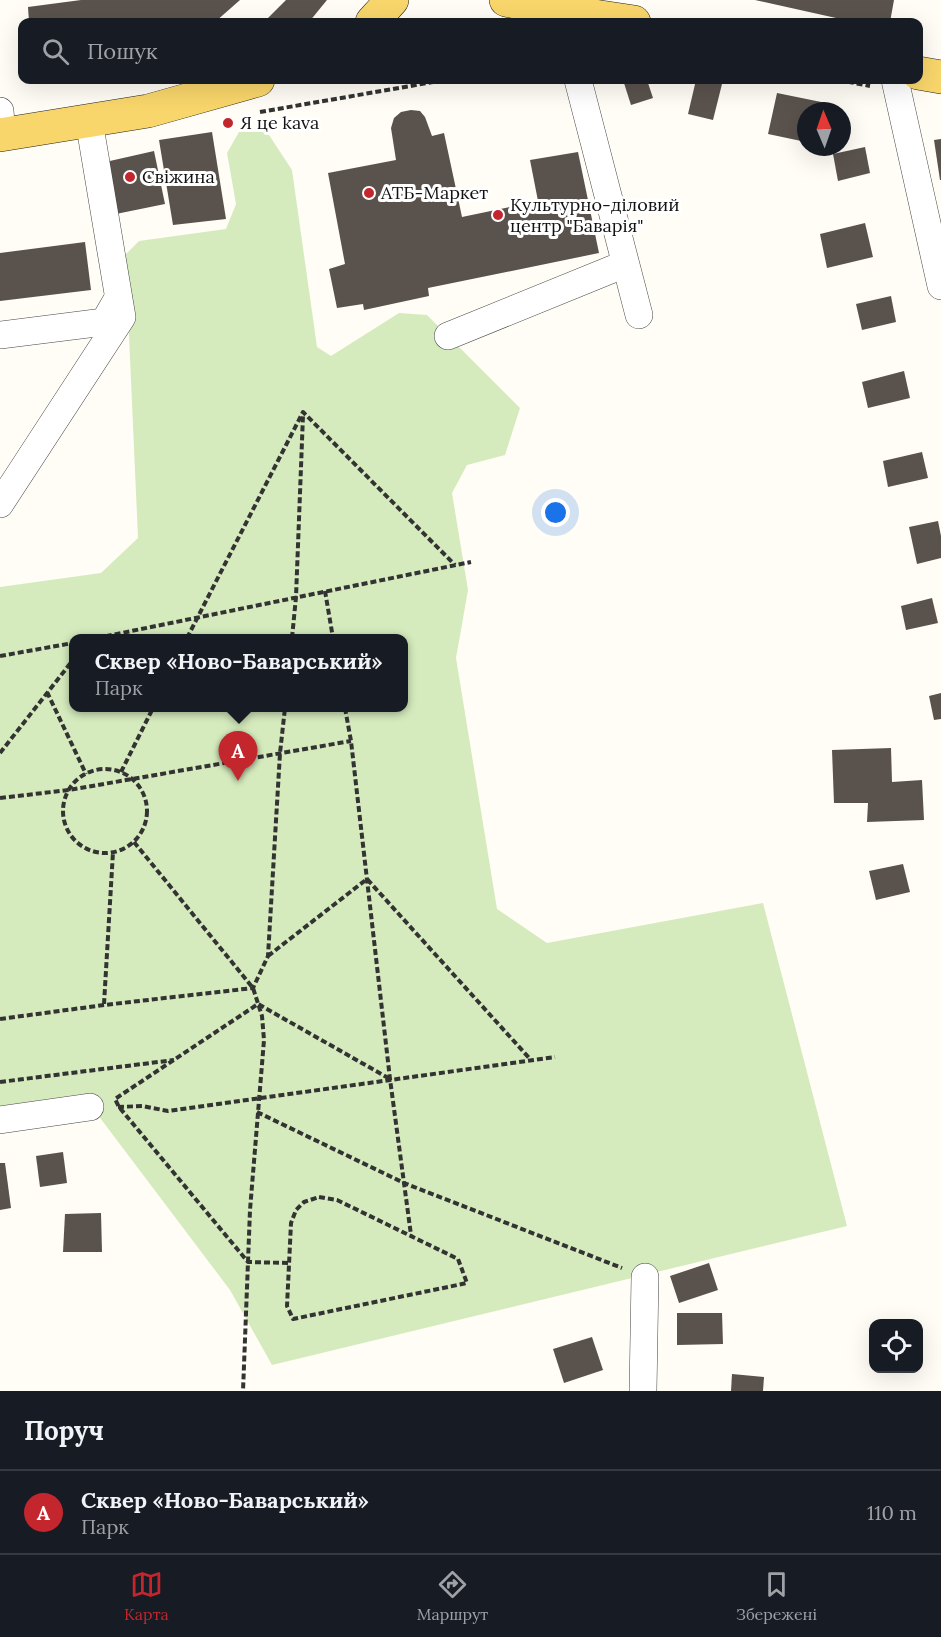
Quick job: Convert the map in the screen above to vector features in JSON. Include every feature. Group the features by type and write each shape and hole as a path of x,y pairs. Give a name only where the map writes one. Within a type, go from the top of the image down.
{"main road":[{"path":"376,18 392,0"},
{"path":"506,0 554,11 605,18"},
{"path":"521,18 554,11"},
{"path":"923,74 941,77"},
{"path":"1,127 88,121 148,111 244,84"}],"street":[{"path":"579,84 639,315"},
{"path":"896,84 941,286"},
{"path":"0,504 122,316 88,121"},
{"path":"448,336 626,264"},
{"path":"0,335 104,322 118,297"},
{"path":"0,1120 90,1107"},
{"path":"643,1391 645,1277"}],"path":[{"path":"252,113 422,84"},
{"path":"303,412 454,565"},
{"path":"292,634 303,412"},
{"path":"189,634 303,412"},
{"path":"121,634 471,562"},
{"path":"325,591 332,634"},
{"path":"0,656 69,644"},
{"path":"0,753 69,665"},
{"path":"47,692 86,774"},
{"path":"121,772 151,712"},
{"path":"253,988 268,956 285,712"},
{"path":"346,712 411,1235"},
{"path":"0,798 69,790 351,741"},
{"path":"97,770 121,772 131,778 145,798 147,810 144,827 134,842 124,849 101,853 89,850 79,844 65,825 64,801 76,781 86,774 97,770"},
{"path":"134,842 253,988 262,1016 264,1040 258,1098 248,1262 243,1391"},
{"path":"104,1005 113,852"},
{"path":"268,956 367,879"},
{"path":"367,879 531,1060"},
{"path":"0,1019 253,988"},
{"path":"258,1004 390,1079"},
{"path":"258,1004 115,1099 119,1107 248,1262 288,1263"},
{"path":"90,1107 142,1107 168,1111 555,1057"},
{"path":"0,1082 174,1060"},
{"path":"257,1112 404,1183 645,1277"},
{"path":"319,1197 337,1200 458,1259 467,1283 293,1319 287,1306 288,1263 291,1223 296,1210 304,1202 319,1197"}],"green space":[{"path":"239,132 267,132 292,170 317,347 331,356 399,313 427,315 520,408 505,455 467,465 452,493 468,590 456,658 497,909 547,943 763,903 847,1226 272,1365 230,1290 82,1094 0,1106 0,587 101,573 138,538 128,313 121,259 139,241 226,229 236,204 227,153"}],"building":[{"path":"81,0 240,0 220,18 29,18 28,7"},
{"path":"286,0 327,0 312,18 268,18"},
{"path":"755,0 894,0 891,18 836,18"},
{"path":"624,84 648,84 653,98 631,105"},
{"path":"695,84 722,84 713,120 688,114"},
{"path":"777,93 821,102 797,102 797,140 768,134"},
{"path":"420,111 425,117 432,136 444,133 462,217 538,201 530,160 578,152 599,253 428,288 429,296 364,310 363,304 337,308 329,269 345,264 328,173 396,160 391,128 394,118 401,112"},
{"path":"212,132 226,219 173,225 159,140"},
{"path":"941,139 941,180 940,180 934,140"},
{"path":"865,147 870,173 838,181 833,156 851,156 851,150"},
{"path":"154,151 165,204 111,215 101,163"},
{"path":"865,223 873,257 827,268 820,234"},
{"path":"85,242 91,290 0,301 0,253"},
{"path":"891,296 896,322 862,330 856,304"},
{"path":"904,371 910,398 868,408 862,382"},
{"path":"922,452 928,478 888,487 883,461"},
{"path":"938,521 941,558 917,564 909,527"},
{"path":"932,598 938,623 906,630 901,606"},
{"path":"941,693 941,719 934,720 929,696"},
{"path":"891,748 892,782 922,780 924,820 867,822 868,803 834,803 832,750"},
{"path":"903,864 910,892 876,900 869,871"},
{"path":"63,1152 67,1183 40,1187 36,1156"},
{"path":"0,1163 5,1163 11,1208 0,1210"},
{"path":"101,1213 102,1252 63,1252 65,1214"},
{"path":"709,1263 718,1290 679,1303 670,1276"},
{"path":"677,1313 722,1313 723,1344 677,1345"},
{"path":"592,1337 603,1370 564,1383 553,1349"},
{"path":"732,1374 764,1377 763,1391 731,1391"}],"place":[{"name":"Я це kava","path":"228,123"},
{"name":"Свіжина","path":"130,177"},
{"name":"АТБ-Маркет","path":"369,193"},
{"name":"Культурно-діловий центр \"Баварія\"","path":"498,215"},
{"name":"Сквер «Ново-Баварський»","path":"238,781"}]}
